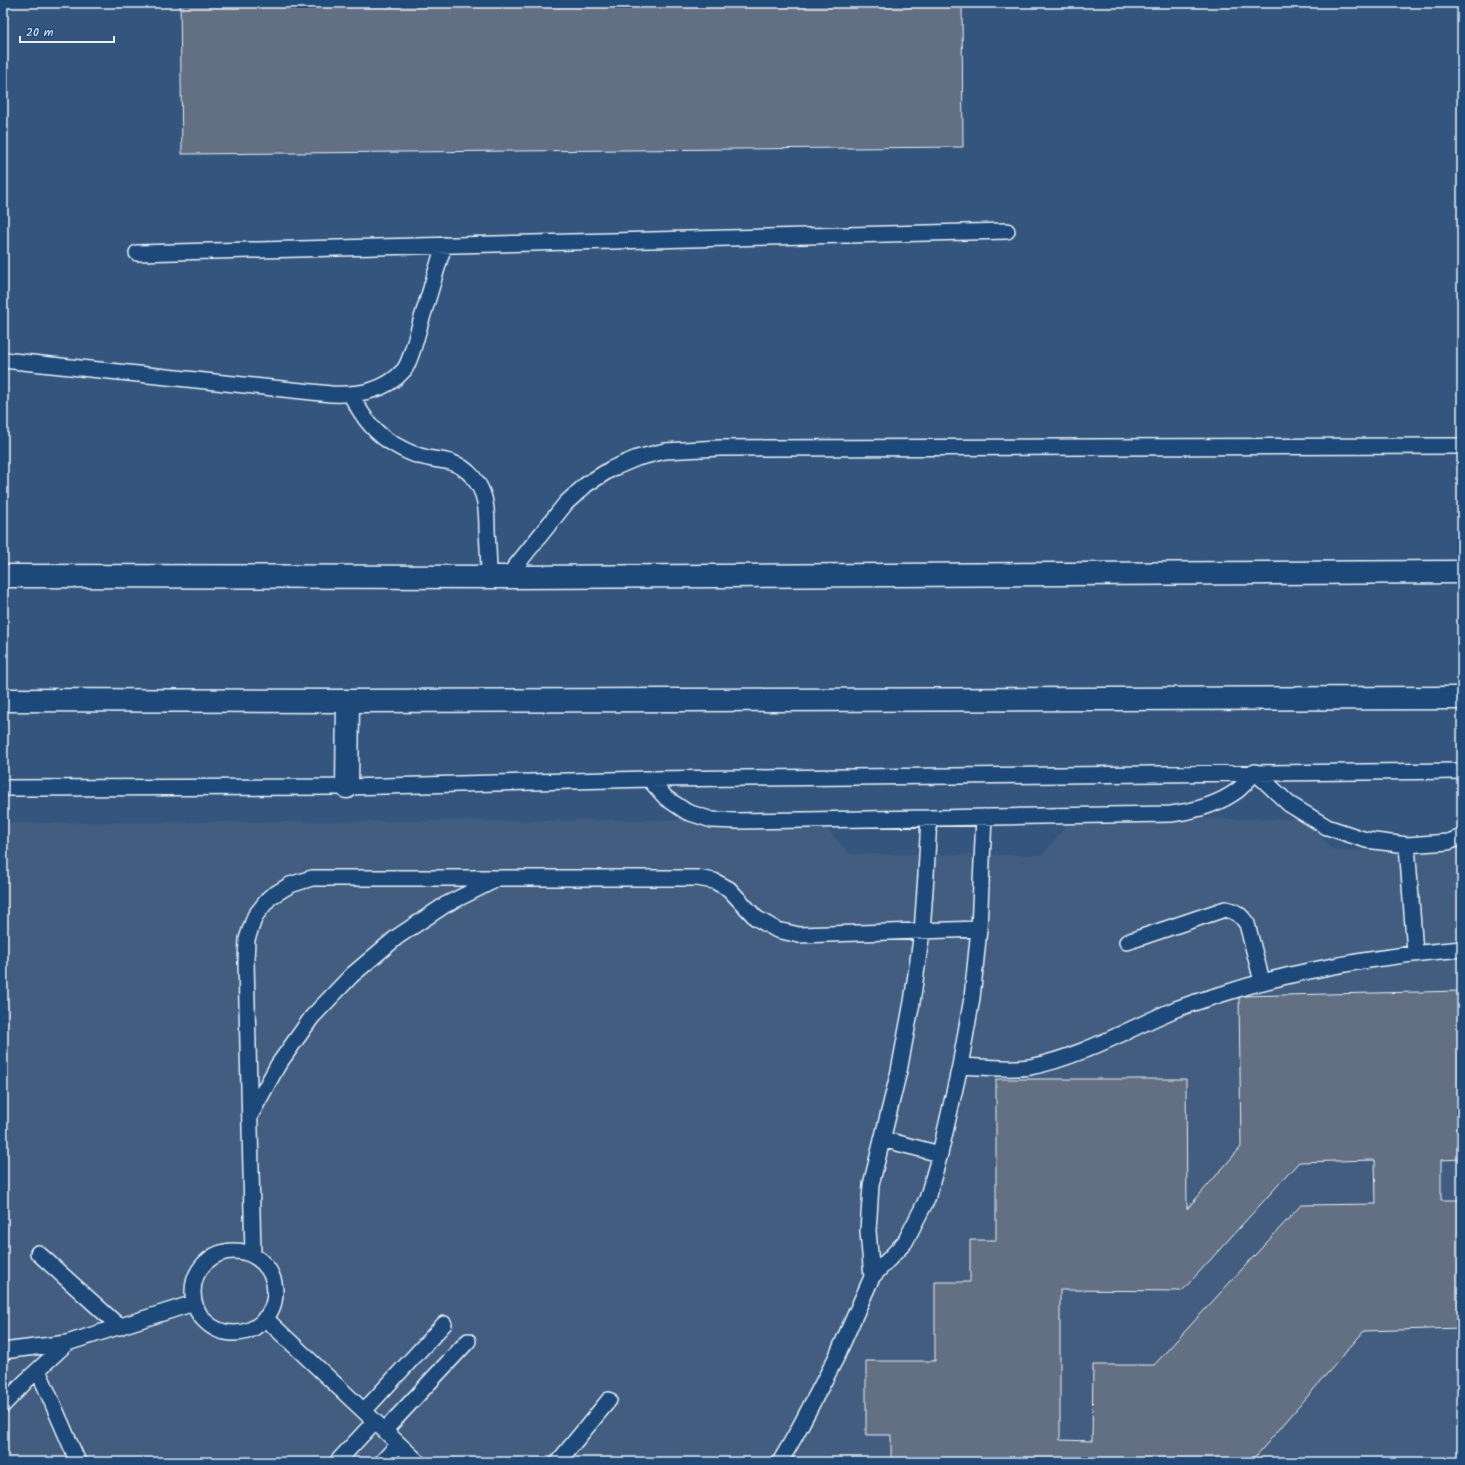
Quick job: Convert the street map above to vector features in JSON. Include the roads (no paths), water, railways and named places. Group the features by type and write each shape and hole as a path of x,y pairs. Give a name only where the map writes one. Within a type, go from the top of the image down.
{"main road":[{"path":"3,576 498,577 1462,572"},
{"path":"3,700 348,701 1462,698"},
{"path":"347,787 348,701"}],"lane":[{"path":"137,253 1007,232"},
{"path":"3,360 331,394 351,395 371,392 389,383 404,370 412,351 444,245"},
{"path":"351,395 359,410 382,437 396,446 416,454 453,463 464,469 472,476 480,486 484,497 498,577"},
{"path":"498,577 566,503 587,484 624,463 665,451 728,448 1462,446"},
{"path":"3,788 347,787 649,779 1462,771"},
{"path":"649,779 666,798 687,812 712,820 737,821 1171,814 1195,811 1218,802 1238,790 1255,772"},
{"path":"1255,772 1289,804 1327,827 1366,840 1407,845 1448,842 1462,837"},
{"path":"872,1277 868,1231 871,1185 899,1071 911,1009 922,932 929,818"},
{"path":"780,1462 836,1358 872,1277 905,1242 927,1199 940,1154 960,1066 972,998 983,873 984,818"},
{"path":"1407,845 1415,953"},
{"path":"253,1254 246,962 247,939 255,916 270,897 290,885 312,878 697,878 714,881 729,889 756,918 776,930 799,935 979,929"},
{"path":"250,1117 278,1065 308,1023 352,974 397,937 439,909 498,879"},
{"path":"1127,942 1225,909 1234,911 1242,916 1247,924 1262,981"},
{"path":"960,1066 990,1068 1029,1067 1052,1061 1123,1034 1177,1009 1262,981 1326,967 1415,953 1462,949"},
{"path":"882,1139 940,1154"},
{"path":"226,1250 240,1250 253,1254 264,1263 271,1274 275,1287 274,1301 269,1314 260,1324 248,1331 235,1333 221,1332 209,1325 200,1315 194,1303 192,1289 195,1276 202,1264 213,1255 226,1250"},
{"path":"38,1253 120,1327"},
{"path":"3,1351 67,1344 194,1303"},
{"path":"265,1318 418,1462"},
{"path":"364,1411 444,1324"},
{"path":"337,1462 380,1426 468,1341"},
{"path":"3,1405 67,1344"},
{"path":"38,1370 78,1462"},
{"path":"558,1462 609,1400"},
{"path":"382,1462 399,1444"}]}
